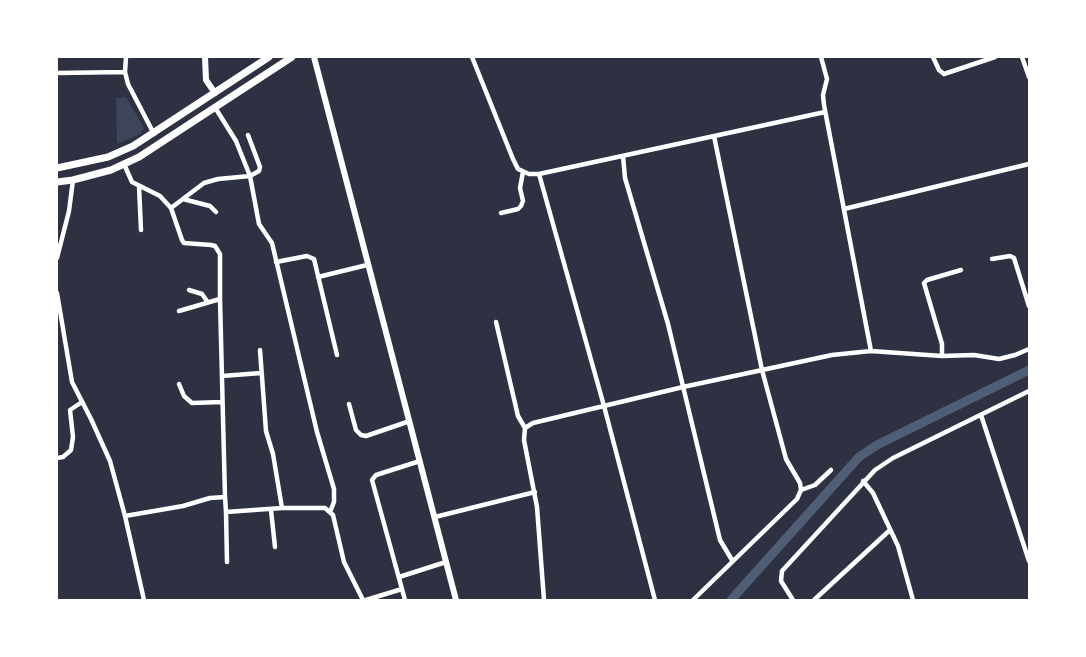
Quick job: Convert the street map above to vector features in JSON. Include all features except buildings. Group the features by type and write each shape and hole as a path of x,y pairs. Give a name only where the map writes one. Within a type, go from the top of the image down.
{"main road":[{"path":"57,168 83,164 114,155 154,134 269,57"},
{"path":"57,182 73,180 124,164 156,147 292,57"}],"street":[{"path":"126,57 125,72 133,96 154,134"},
{"path":"205,57 206,80 215,93"},
{"path":"314,57 456,600"},
{"path":"472,57 513,159 518,169 523,172 539,174 825,112"},
{"path":"821,57 827,79 823,95 825,112 871,351"},
{"path":"933,57 939,70 944,74 995,57"},
{"path":"1022,57 1029,77"},
{"path":"57,73 125,72"},
{"path":"216,109 236,141 250,176 259,224 272,243 317,432 334,489 334,502 330,512"},
{"path":"171,208 197,187 210,181 250,176 259,171 261,167 248,135"},
{"path":"693,600 797,499 801,490 800,483 784,454 762,370 714,136"},
{"path":"623,156 625,178 653,270 684,387 720,540 732,560"},
{"path":"124,164 132,182 160,196 171,208 184,243 211,245 219,250 227,562"},
{"path":"844,208 1029,164"},
{"path":"501,213 518,209 521,206 523,201 520,188 523,172"},
{"path":"539,174 655,600"},
{"path":"57,258 69,211 73,180"},
{"path":"139,186 141,230"},
{"path":"183,199 210,206 216,212"},
{"path":"276,262 311,256 337,355"},
{"path":"992,259 1006,256 1014,258 1029,306"},
{"path":"318,277 367,265"},
{"path":"942,356 942,344 924,283 927,280 961,270"},
{"path":"189,290 202,294 207,301"},
{"path":"57,293 70,373 105,449 125,516 144,600"},
{"path":"179,311 220,299"},
{"path":"496,322 518,417 525,428 524,440 535,492 540,532 544,600"},
{"path":"525,428 533,423 832,354 871,351 942,356 974,355 999,359 1029,349"},
{"path":"260,351 266,431 273,454 282,508"},
{"path":"222,376 261,373"},
{"path":"179,384 184,396 192,403 222,402"},
{"path":"793,600 781,581 782,570 863,481 882,464 1029,391"},
{"path":"57,458 63,457 71,450 73,437 70,410 82,402"},
{"path":"349,404 356,430 361,435 410,421"},
{"path":"981,415 1029,561"},
{"path":"405,600 372,480 376,475 420,460"},
{"path":"801,490 815,485 831,470"},
{"path":"863,481 873,492 898,546 913,600"},
{"path":"435,517 535,492"},
{"path":"125,516 225,496"},
{"path":"226,512 319,507 330,512 335,520 344,562 364,600 402,589"},
{"path":"271,510 274,547"},
{"path":"814,600 890,530"},
{"path":"399,577 446,562"}],"shaded area":[{"path":"126,97 144,128 140,134 117,144 116,98"}],"waterway":[{"path":"731,600 859,457 877,445 1029,370"}]}
